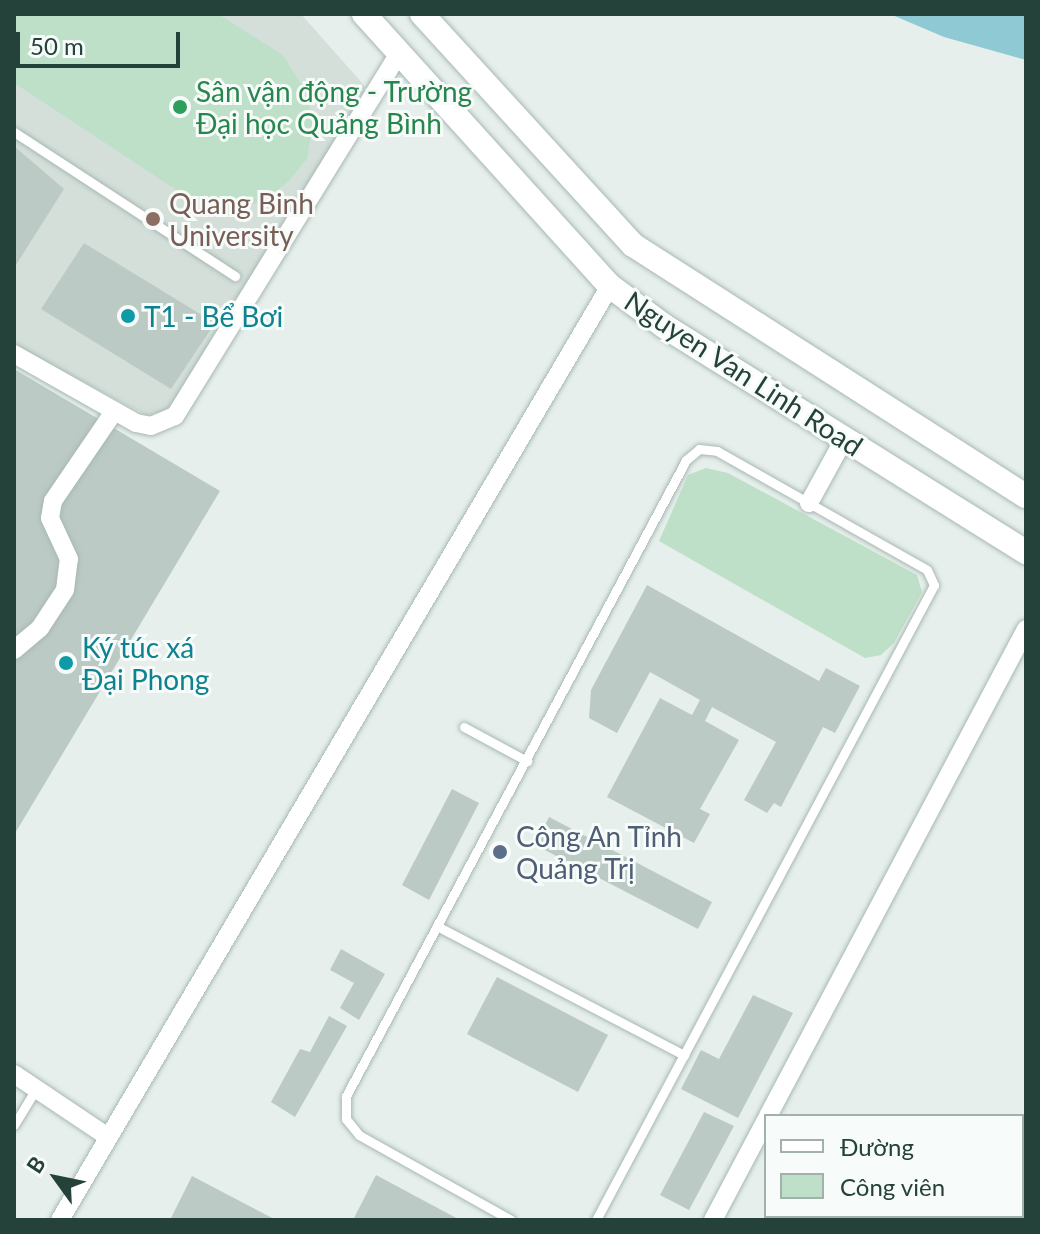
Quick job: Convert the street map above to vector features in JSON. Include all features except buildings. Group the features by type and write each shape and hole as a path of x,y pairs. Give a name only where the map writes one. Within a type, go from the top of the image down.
{"street":[{"name":"Nguyen Van Linh Road","path":"364,14 610,286 844,439 1026,552"},
{"name":"Nguyen Van Linh Road","path":"422,14 633,245 1026,496"},
{"path":"14,354 113,413 151,426 183,408 399,53"},
{"path":"60,1220 610,286"},
{"path":"14,650 40,628 65,590 69,559 50,518 53,501 113,413"},
{"path":"809,503 844,439"},
{"path":"769,1114 1026,629"},
{"path":"14,1074 108,1137"},
{"path":"713,1220 764,1124"}],"lane":[{"path":"14,132 235,276"},
{"path":"511,1220 359,1135 346,1119 346,1096 357,1070 527,761 686,460 699,449 717,451 927,570 934,585 596,1220"},
{"path":"464,727 527,761"},
{"path":"437,926 684,1055"},
{"path":"14,1125 36,1089"}],"shaded area":[{"name":"Quang Binh University","path":"14,14 301,14 370,92 177,403 161,412 146,415 14,345"}],"green space":[{"name":"Sân vận động - Trường Đại học Quảng Bình","path":"14,14 218,14 283,55 306,92 313,122 307,159 288,182 260,203 228,206 190,199 14,83"},
{"path":"706,468 728,473 917,575 922,592 894,643 881,655 865,658 659,541 688,475"}],"water":[{"path":"890,14 1026,14 1026,60 944,37"}],"place":[{"name":"Sân vận động - Trường Đại học Quảng Bình","path":"180,107"},
{"name":"Quang Binh University","path":"153,219"},
{"name":"T1 - Bể Bơi","path":"128,316"},
{"name":"Ký túc xá Đại Phong","path":"66,663"},
{"name":"Công An Tỉnh Quảng Trị","path":"500,852"}]}
